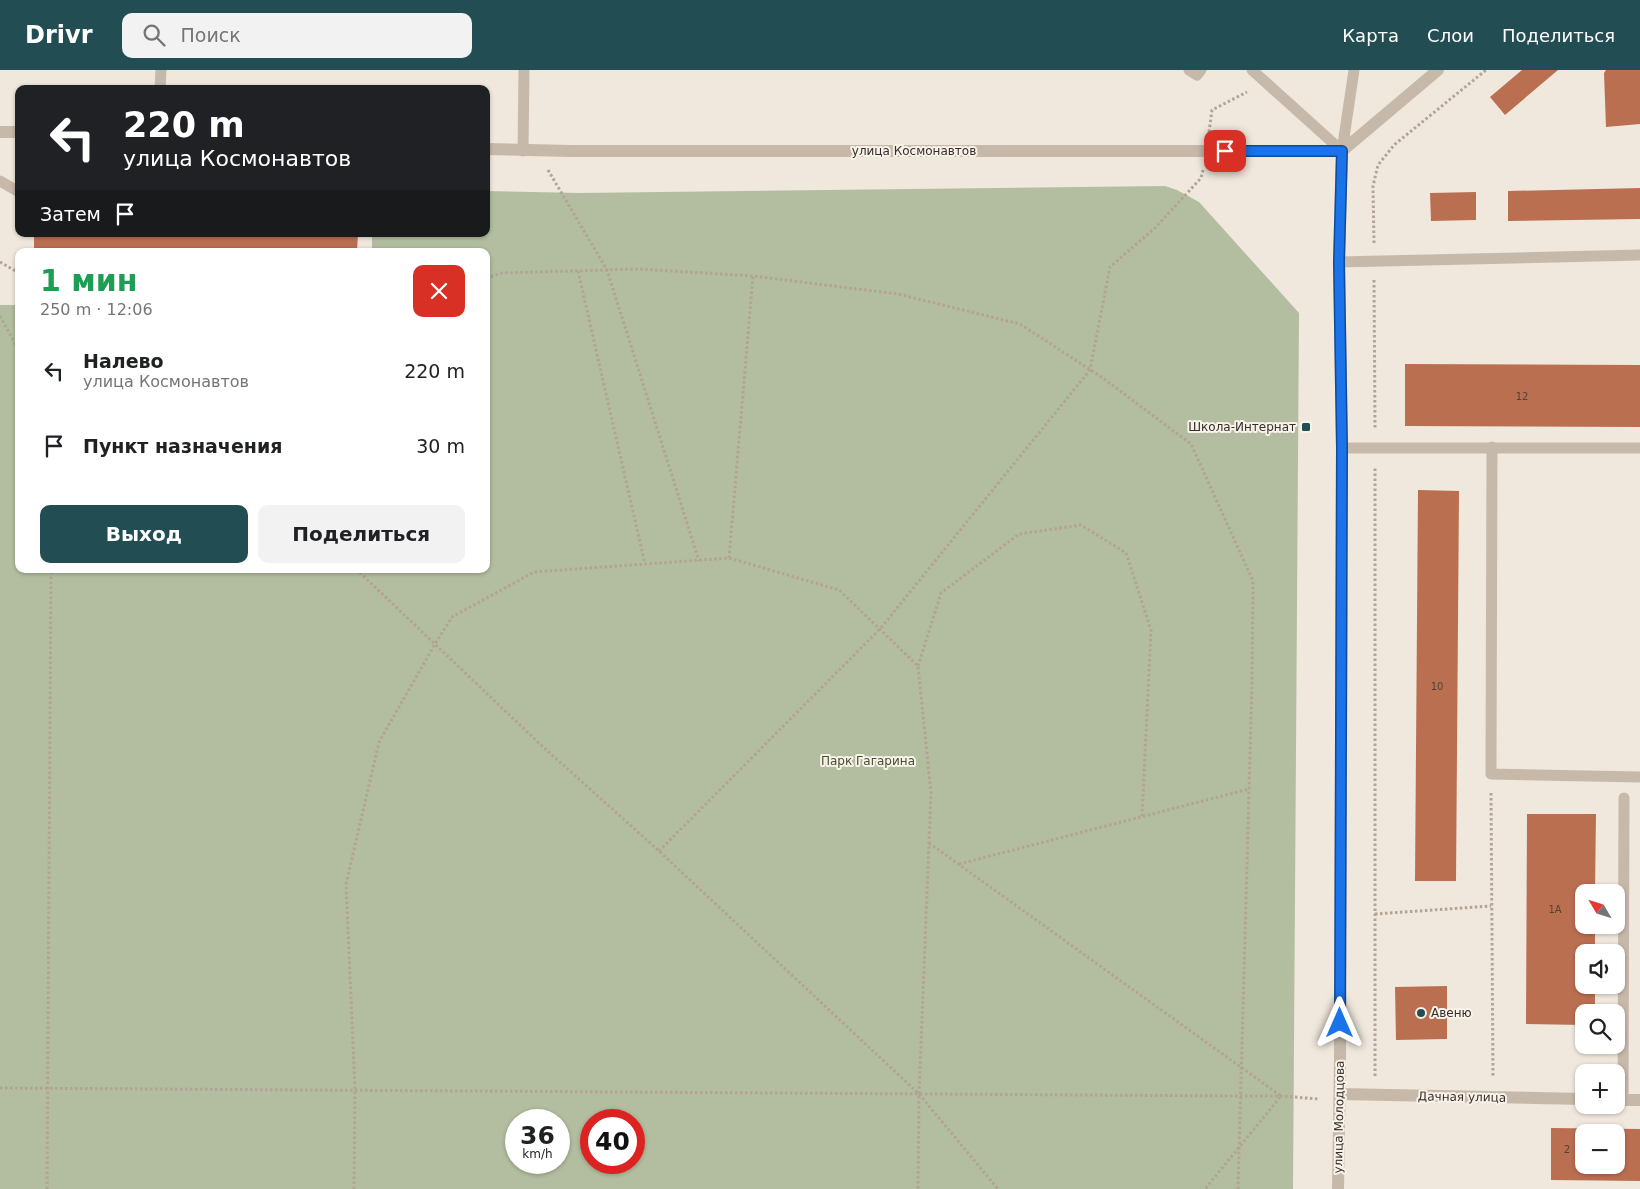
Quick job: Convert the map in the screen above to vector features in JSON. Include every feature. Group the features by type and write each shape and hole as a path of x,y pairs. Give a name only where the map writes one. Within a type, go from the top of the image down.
{"street":[{"path":"1342,151 1438,70"},
{"path":"0,132 15,132"},
{"name":"улица Космонавтов","path":"490,149 1342,151"},
{"name":"улица Молодцова","path":"1338,1189 1340,1097 1342,448 1339,262 1342,151"},
{"name":"Дачная улица","path":"1340,1097 1375,1094 1575,1099"},
{"path":"1625,1100 1640,1100"}],"lane":[{"path":"160,85 161,70"},
{"path":"524,70 530,150"},
{"path":"1189,70 1197,75 1201,70"},
{"path":"1252,70 1342,151"},
{"path":"1342,151 1354,70"},
{"path":"0,181 15,190"},
{"path":"1339,262 1640,256"},
{"path":"1492,447 1491,774 1640,777"},
{"path":"1342,448 1640,448"},
{"path":"1620,1064 1624,798"}],"path":[{"path":"1375,1094 1373,186 1378,165 1394,145 1486,70"},
{"path":"659,851 880,629 1090,370 1110,267 1155,228 1202,178 1212,110 1265,82"},
{"path":"530,150 607,270 699,561"},
{"path":"0,262 15,271"},
{"path":"490,277 502,273 639,269 753,276 898,294 1020,324 1090,370 1191,444 1253,581 1252,683 1238,1189"},
{"path":"578,271 645,564"},
{"path":"729,558 753,276"},
{"path":"0,316 15,344"},
{"path":"918,1189 919,1094 931,793 918,666 941,593 1019,534 1081,525 1126,553 1151,630 1142,817"},
{"path":"354,1189 355,1090 346,884 379,742 434,644 452,616 534,572 729,558 838,590 918,666"},
{"path":"47,1189 51,573"},
{"path":"360,573 542,746 659,851 919,1094 998,1189"},
{"path":"1491,774 1493,1097"},
{"path":"959,864 1249,789"},
{"path":"929,843 1281,1096"},
{"path":"1375,914 1492,906"},
{"path":"0,1088 1340,1097"},
{"path":"1205,1189 1281,1096"}],"green space":[{"name":"Парк Гагарина","path":"1165,186 1199,202 1299,313 1293,1189 0,1189 0,305 15,305 15,573 490,573 490,248 372,248 372,237 490,237 490,191 580,193"}],"building":[{"path":"1522,70 1558,70 1505,115 1490,97"},
{"path":"1606,70 1640,70 1640,124 1606,127 1604,73"},
{"path":"1640,188 1640,219 1508,221 1508,191"},
{"path":"1476,192 1476,220 1431,221 1430,193"},
{"path":"34,237 358,237 357,248 34,248"},
{"path":"1405,364 1640,365 1640,427 1405,426"},
{"path":"1418,490 1459,491 1456,881 1415,881"},
{"path":"1527,814 1596,814 1595,884 1575,884 1575,934 1595,934 1595,944 1575,944 1575,994 1595,994 1595,1004 1575,1004 1575,1025 1526,1024"},
{"name":"Авеню","path":"1447,986 1447,1039 1396,1040 1395,987"},
{"path":"1551,1128 1575,1128 1575,1174 1625,1174 1625,1129 1640,1129 1640,1181 1551,1180"}],"place":[{"name":"Школа-Интернат","path":"1306,427"},
{"name":"Авеню","path":"1421,1013"}],"route":[{"path":"1225,151 1342,151 1339,262 1342,448 1340,1023"}]}
